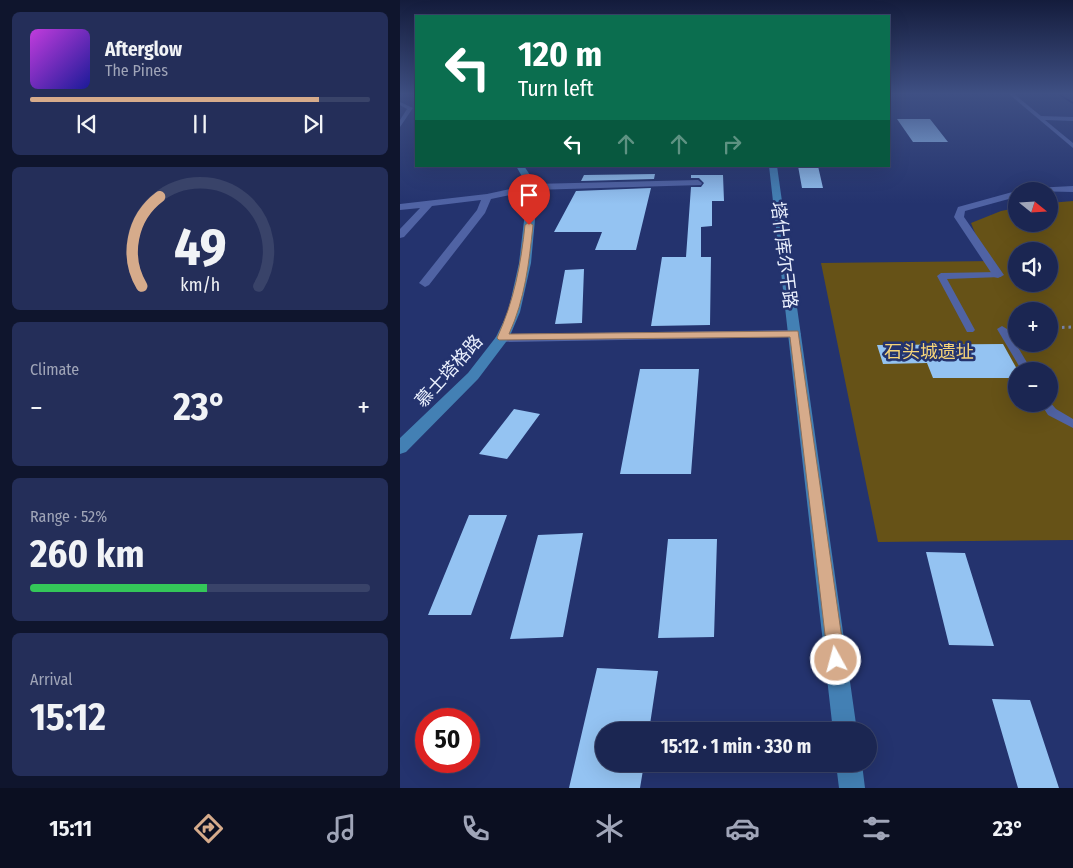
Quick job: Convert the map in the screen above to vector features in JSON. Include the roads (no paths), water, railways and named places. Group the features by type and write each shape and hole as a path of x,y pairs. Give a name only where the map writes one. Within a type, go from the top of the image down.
{"main road":[{"path":"521,167 533,186"},
{"name":"塔什库尔干路","path":"773,167 844,722"},
{"name":"慕士塔格路","path":"400,448 473,376 502,338 514,312 525,263 533,186"},
{"path":"850,772 852,788"}],"street":[{"path":"400,207 487,197 533,186 698,183"},
{"path":"1058,190 1073,189"},
{"path":"998,275 960,217 961,209 1008,195"},
{"path":"425,283 482,211 487,197"},
{"path":"400,235 428,204"},
{"path":"502,338 794,334"}],"lane":[{"path":"1055,131 1073,146"},
{"path":"970,330 941,276 998,275"},
{"path":"1002,329 1022,362"},
{"path":"1052,412 1073,424"}],"park label":[{"name":"石头城遗址","path":"929,352"}]}
